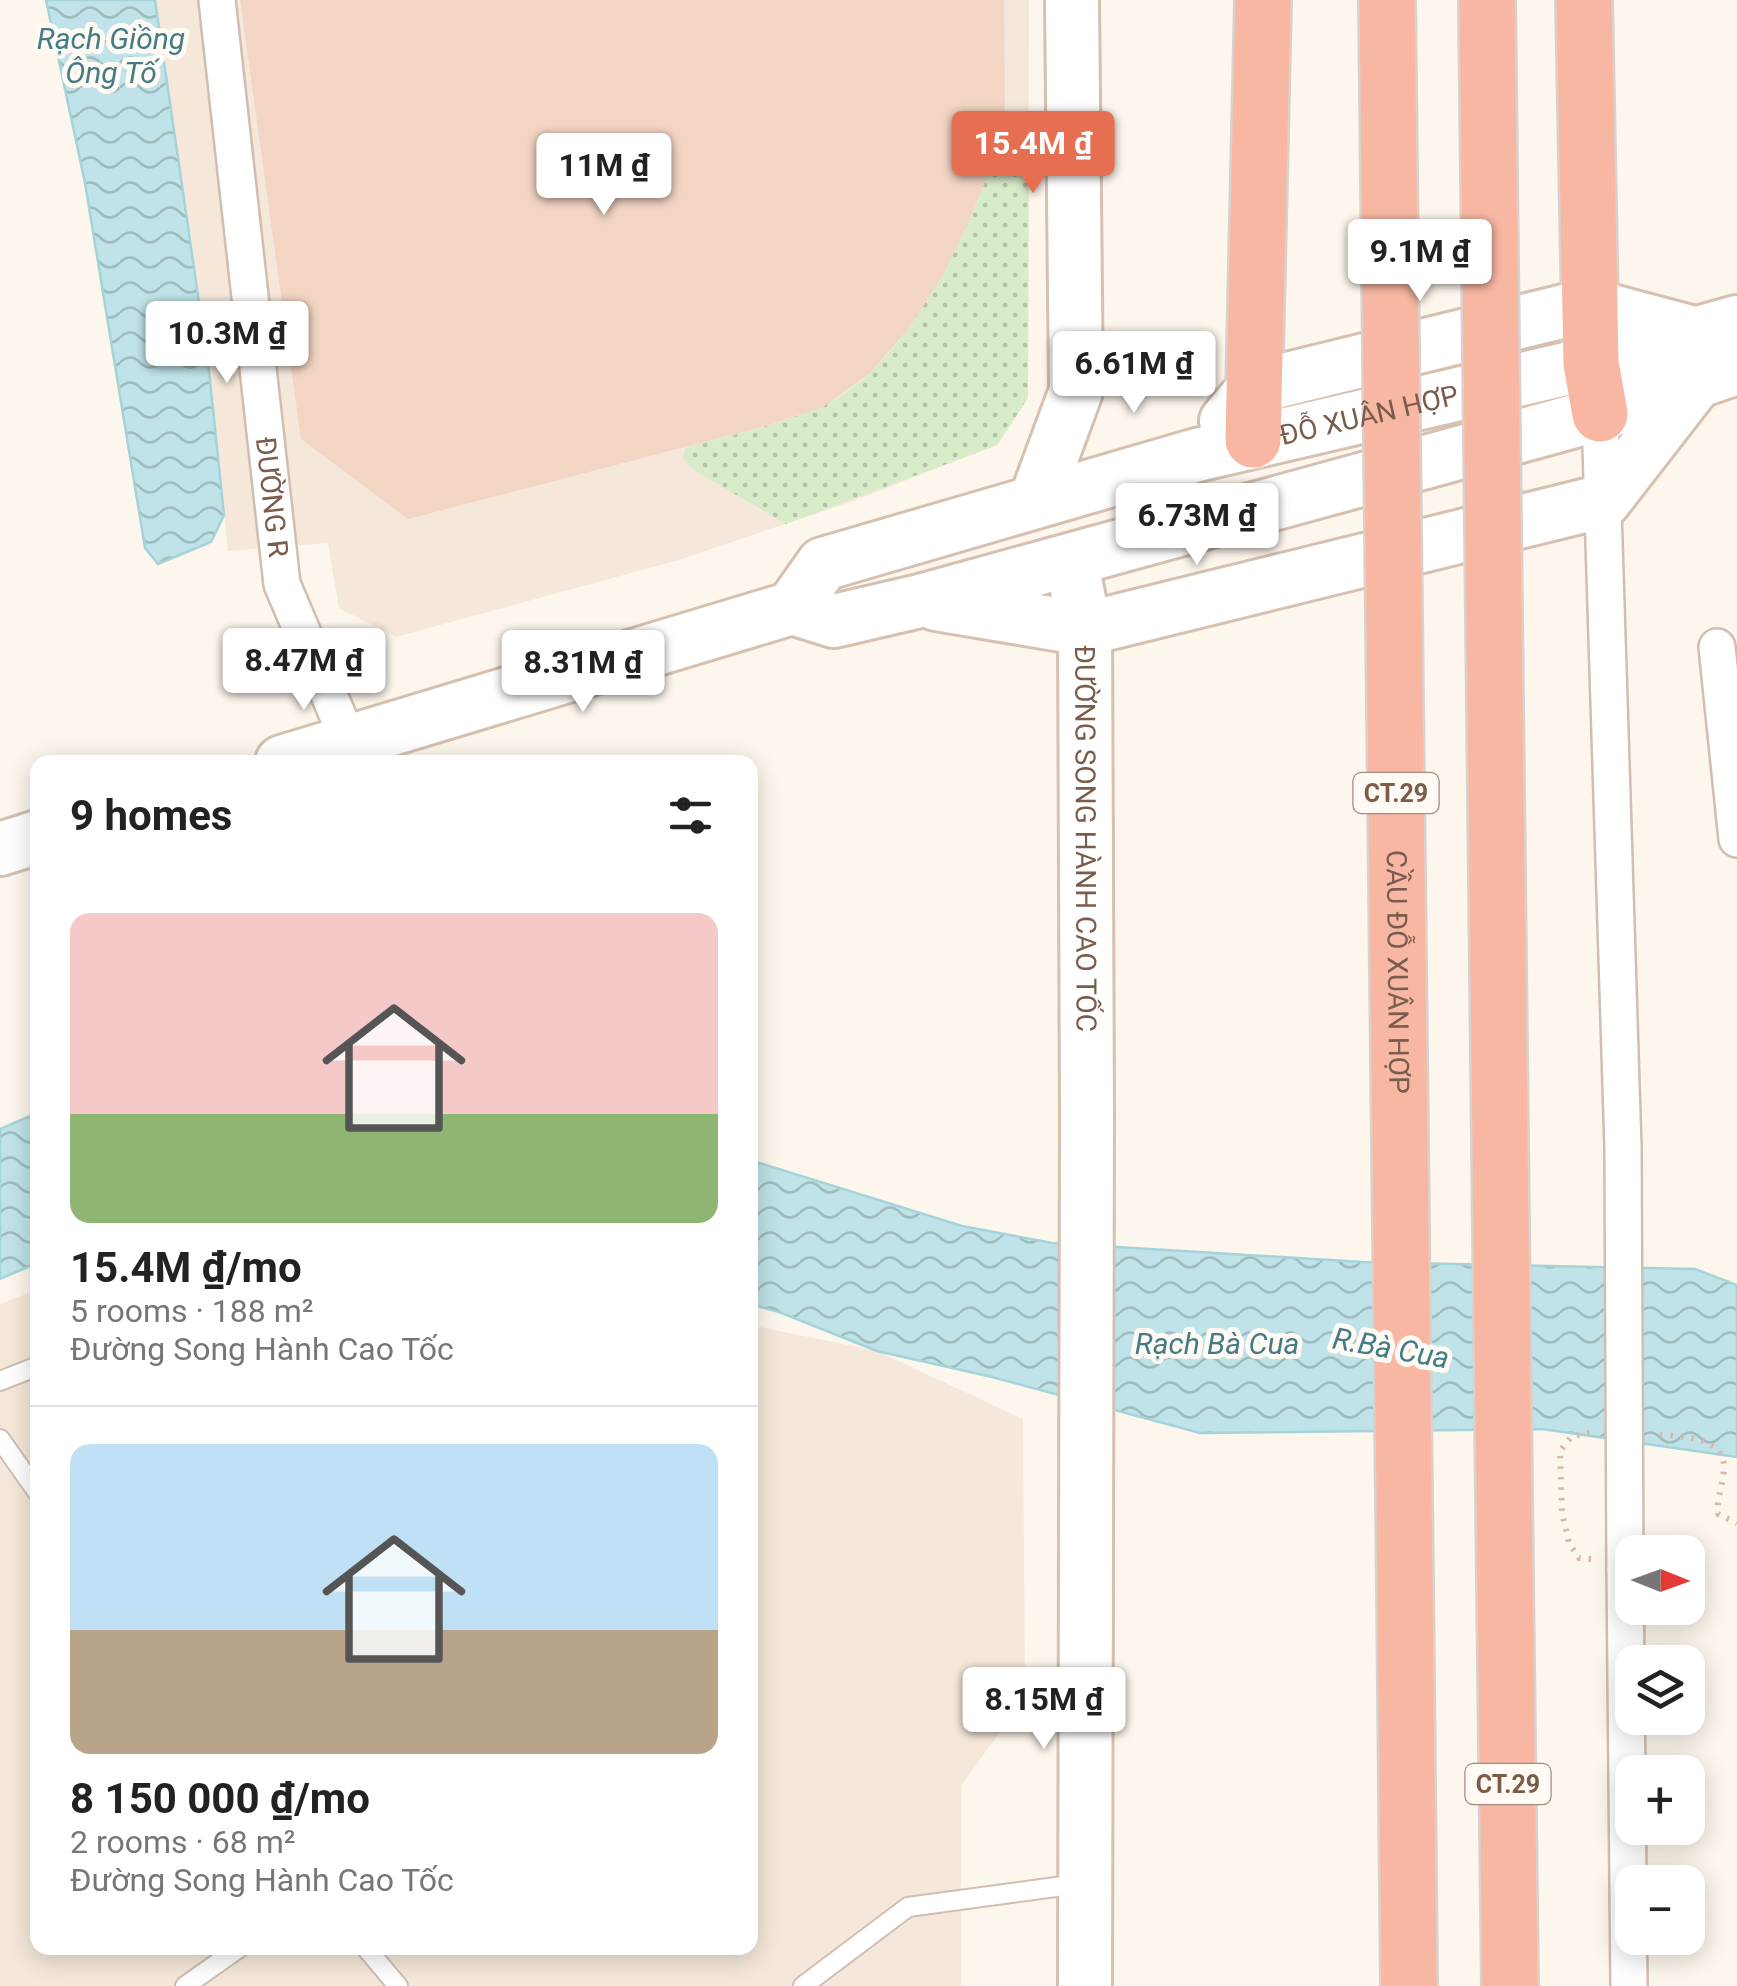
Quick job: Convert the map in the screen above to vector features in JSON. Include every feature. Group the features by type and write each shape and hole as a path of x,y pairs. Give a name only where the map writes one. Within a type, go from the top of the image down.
{"highway":[{"path":"1253,440 1263,0"},
{"name":"CẦU ĐỖ XUÂN HỢP","path":"1387,0 1409,1986"},
{"name":"CT.29","path":"1487,0 1510,1986"},
{"path":"1584,0 1590,305 1596,388"}],"main road":[{"path":"1034,502 1076,391 1072,0"},
{"path":"920,601 1085,629 1604,501 1717,351 1590,305 1255,387 1197,455"},
{"name":"ĐỖ XUÂN HỢP","path":"1596,388 1253,440 1197,455 823,564 792,608 834,621 1071,560 1717,351"},
{"path":"1076,391 1118,477"},
{"name":"ĐƯỜNG SONG HÀNH CAO TỐC","path":"1071,560 1085,629 1084,1883"},
{"path":"305,755 792,608"},
{"path":"0,849 30,840"},
{"path":"1084,1883 1085,1986"}],"street":[{"name":"ĐƯỜNG R","path":"216,0 282,584 349,742"},
{"path":"1596,388 1604,501 1624,1148 1629,1986"},
{"path":"1717,647 1737,839"}],"lane":[{"path":"0,1381 30,1369"},
{"path":"0,1440 30,1481"},
{"path":"803,1986 908,1908 1084,1883"},
{"path":"185,1986 229,1955"},
{"path":"372,1955 398,1986"}],"shaded area":[{"path":"155,0 1029,0 1028,398 997,445 856,500 679,560 396,637 339,608 328,543 228,551 209,371"},
{"path":"30,1293 30,1955 758,1955 758,1327 877,1351 1023,1419 1025,1697 961,1786 961,1986 0,1986 0,1304"}],"green space":[{"path":"1005,123 1029,126 1028,398 997,445 786,524 692,469 683,458 686,447 773,424 824,405 856,385 886,356 938,282 959,241"}],"water":[{"name":"Rạch Giồng Ông Tố","path":"46,0 155,0 209,371 224,515 211,542 158,564 145,548 85,183"},
{"path":"30,1116 30,1266 0,1279 0,1129"},
{"name":"Rạch Bà Cua","path":"758,1162 962,1226 1052,1243 1362,1262 1695,1269 1737,1285 1737,1457 1542,1429 1200,1433 992,1377 877,1351 758,1306"}],"building":[{"path":"240,0 1004,0 1005,123 969,221 942,276 909,328 871,372 823,407 766,426 408,519 301,439"}],"water label":[{"name":"R.Bà Cua","path":"1391,1348"}]}
